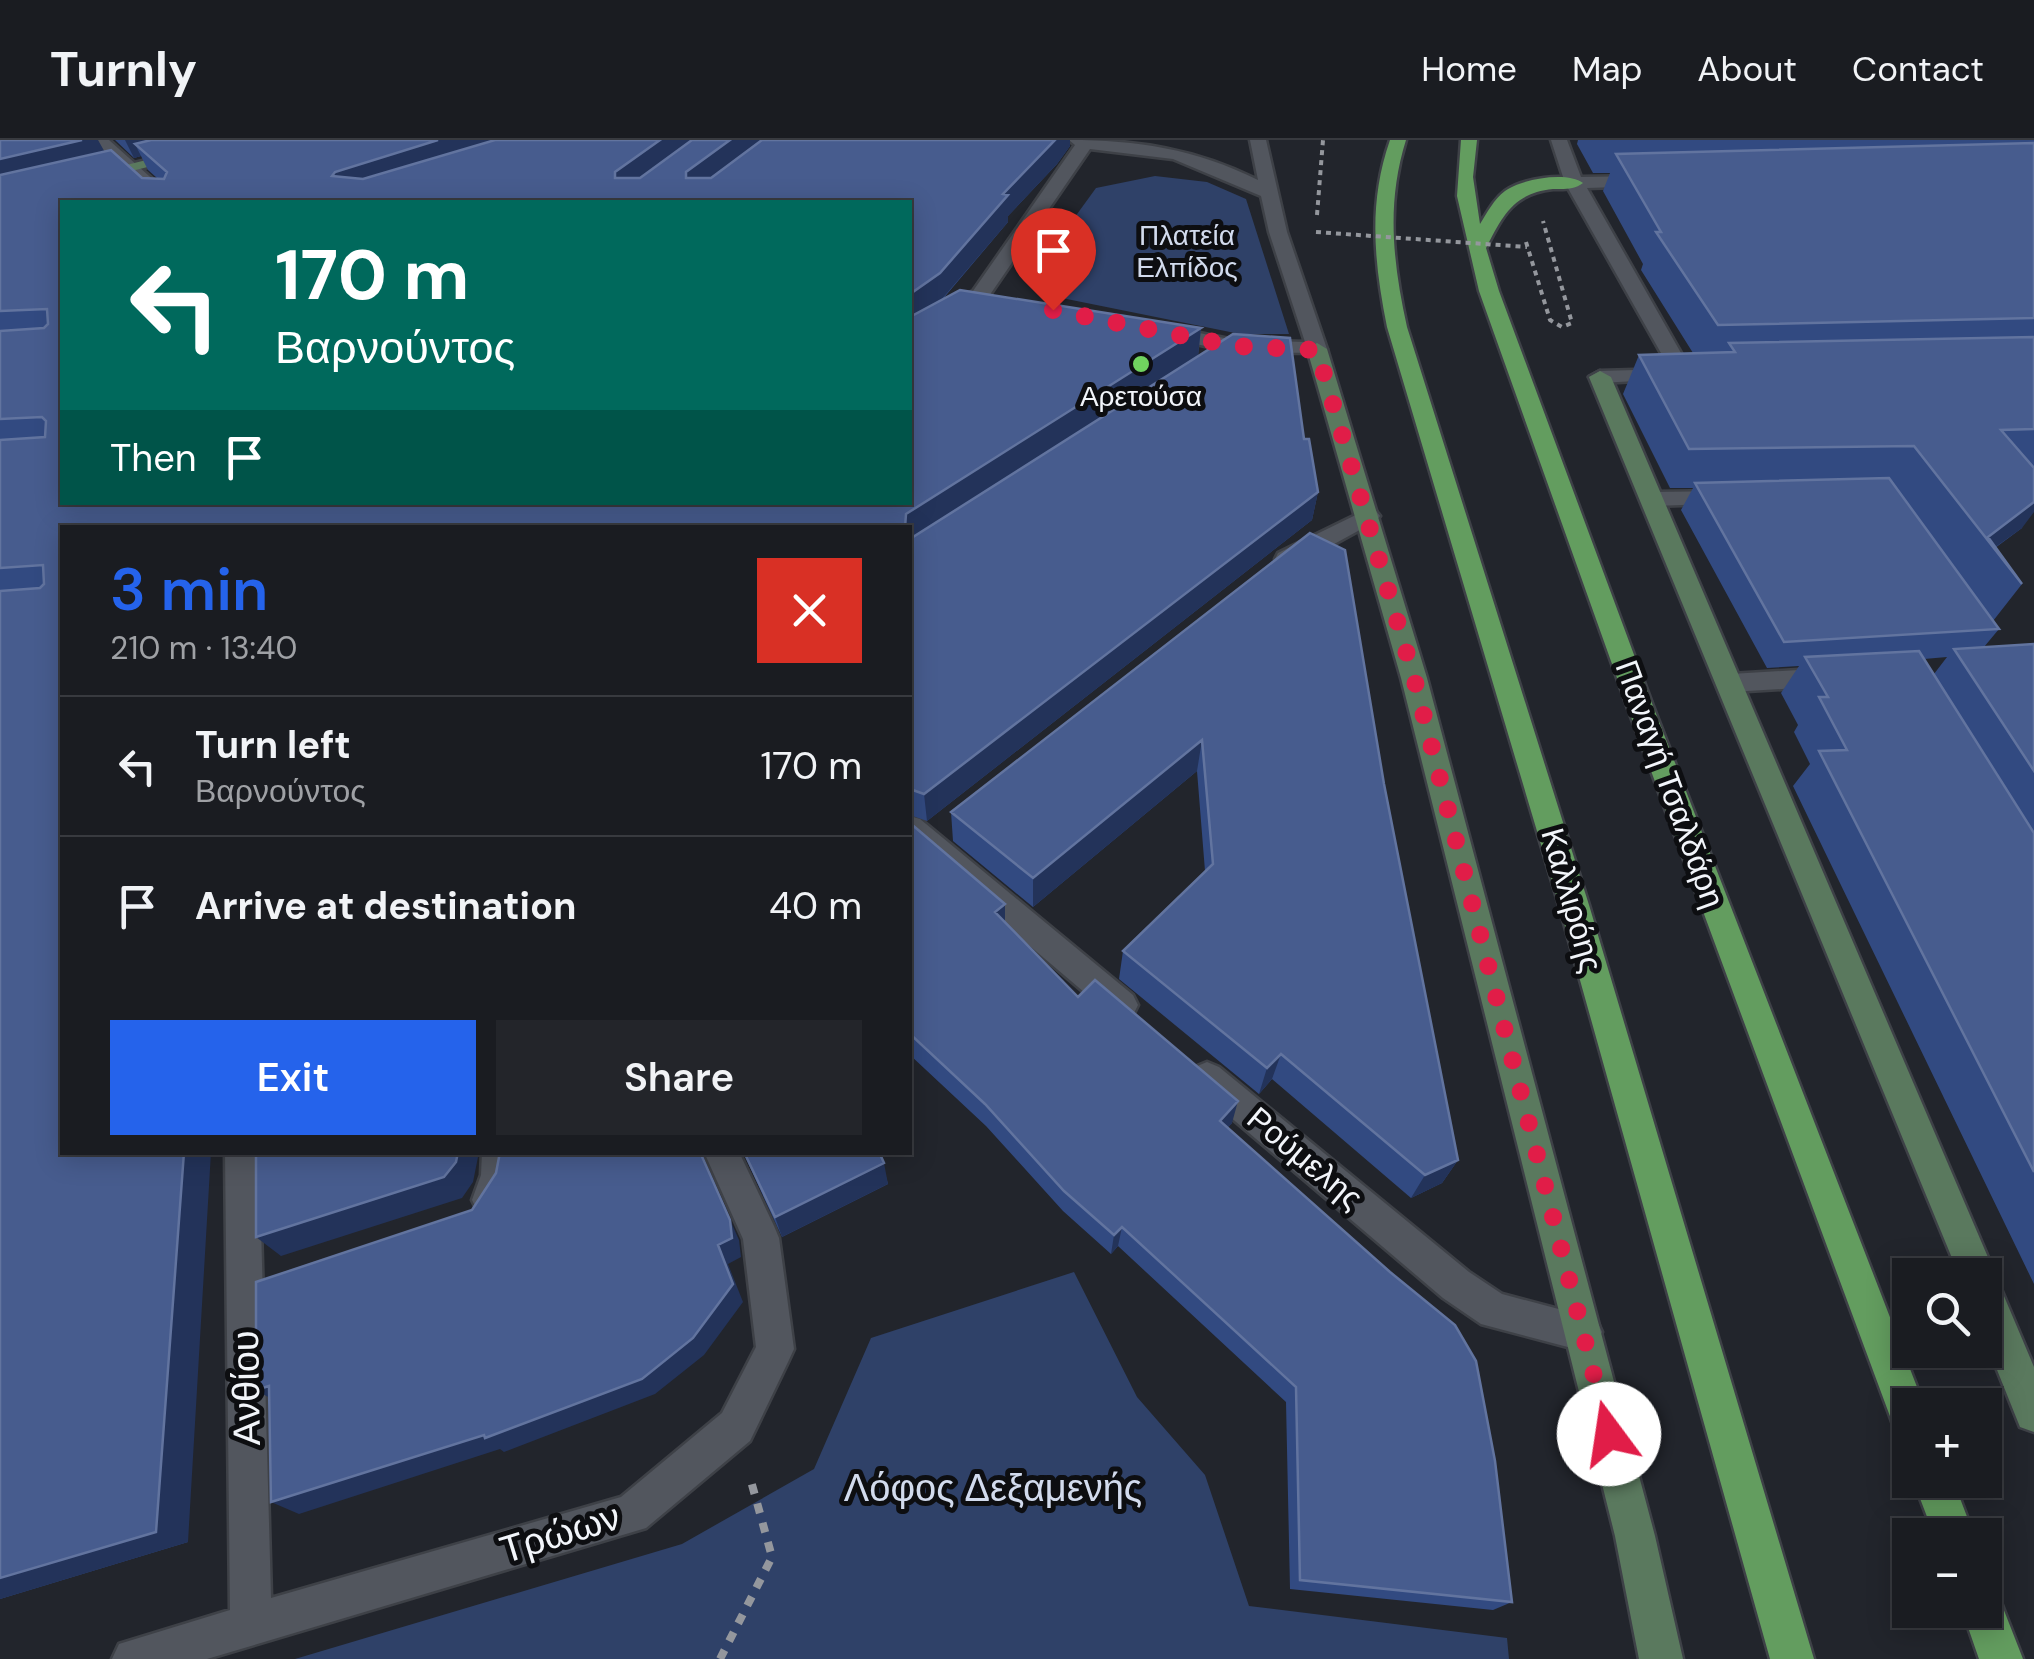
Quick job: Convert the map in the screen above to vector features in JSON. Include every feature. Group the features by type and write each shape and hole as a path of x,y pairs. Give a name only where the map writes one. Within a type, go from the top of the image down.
{"main road":[{"name":"Καλλιρόης","path":"1398,140 1386,180 1382,213 1382,253 1396,328 1574,905 1792,1659"},
{"name":"Παναγή Τσαλδάρη","path":"1469,140 1463,167 1477,248 1640,706 1898,1388"},
{"path":"1477,248 1502,198 1532,186 1574,183"},
{"path":"1990,1628 2001,1659"}],"street":[{"path":"99,140 167,200"},
{"path":"74,180 249,140"},
{"path":"1148,148 1171,140"},
{"path":"1258,140 1267,192 1414,678 1635,1536 1661,1659"},
{"path":"1559,140 1574,183 1693,374 1600,376 1970,1258"},
{"path":"912,335 990,297 1081,142 1148,148 1233,173 1267,192"},
{"path":"1574,183 1674,180"},
{"path":"1136,326 1234,346 1317,350"},
{"path":"1202,367 1234,346"},
{"path":"1654,499 1748,497"},
{"path":"1264,578 1294,554 1368,516"},
{"path":"1731,683 1864,675"},
{"path":"926,832 1153,1032"},
{"name":"Ρούμελης","path":"1184,1057 1456,1285 1494,1311 1583,1332"},
{"name":"Ανθίου","path":"242,1155 262,1284 251,1624"},
{"path":"457,1220 475,1214 490,1201 498,1176 498,1155"},
{"name":"Τρώων","path":"134,1659 632,1514 736,1427 775,1348 761,1238 722,1155"},
{"path":"2002,1335 2034,1413"}],"path":[{"path":"1322,140 1316,232 1527,247 1550,320 1562,327 1572,322 1545,228"},
{"path":"720,1659 772,1556 736,1427"}],"green space":[{"name":"Πλατεία Ελπίδος","path":"1155,176 1207,182 1246,199 1289,334 1240,334 1042,294 1027,283 1096,188"},
{"name":"Λόφος Δεξαμενής","path":"1074,1272 1137,1397 1205,1475 1249,1606 1507,1638 1509,1659 295,1659 682,1544 814,1469 871,1338"}],"building":[{"path":"0,140 82,140 0,159"},
{"path":"151,140 438,140 332,176 363,179 495,140 660,140 615,172 615,178 640,178 692,140 730,140 686,172 686,178 711,178 762,140 1055,140 1003,194 1008,195 940,273 912,293 912,200 60,200 60,505 912,505 912,316 960,290 1201,328 906,514 905,525 60,525 60,1155 184,1155 156,1532 0,1578 0,591 40,588 44,584 43,565 0,568 0,440 45,437 46,421 42,417 0,419 0,331 44,328 48,324 47,309 0,311 0,175 111,150 142,178 164,179 167,172 135,144"},
{"path":"2034,143 2034,318 1718,325 1656,232 1661,232 1616,154"},
{"path":"1233,334 1290,338 1304,439 1309,439 1318,492 924,794 912,790 912,538"},
{"path":"2034,337 2034,429 2001,430 2034,468 2034,502 1988,537 2022,584 1914,446 1689,449 1639,355 1735,352 1729,343"},
{"path":"1889,478 1999,629 1784,642 1695,483"},
{"path":"1310,533 1345,550 1384,784 1458,1160 1425,1175 1281,1054 1267,1068 1123,951 1213,864 1202,740 1033,878 951,812"},
{"path":"2034,644 2034,771 1954,649"},
{"path":"1919,651 2034,833 2034,1172 1819,751 1847,750 1819,697 1828,697 1805,657"},
{"path":"912,825 1005,904 995,912 1078,997 1095,980 1238,1101 1220,1121 1455,1325 1476,1361 1495,1461 1512,1602 1300,1580 1296,1387 1122,1227 1114,1235 1064,1191 985,1104 912,1036"},
{"path":"256,1155 457,1155 444,1177 256,1237"},
{"path":"499,1155 701,1155 730,1220 732,1238 718,1245 733,1284 693,1338 642,1379 485,1438 484,1435 271,1502 269,1386 256,1390 256,1282 472,1210 496,1173"},
{"path":"745,1155 880,1155 884,1163 775,1217"}],"place":[{"name":"Αρετούσα","path":"1141,364"}],"route":[{"path":"1053,310 1234,346 1317,350 1414,678 1609,1434"}]}
